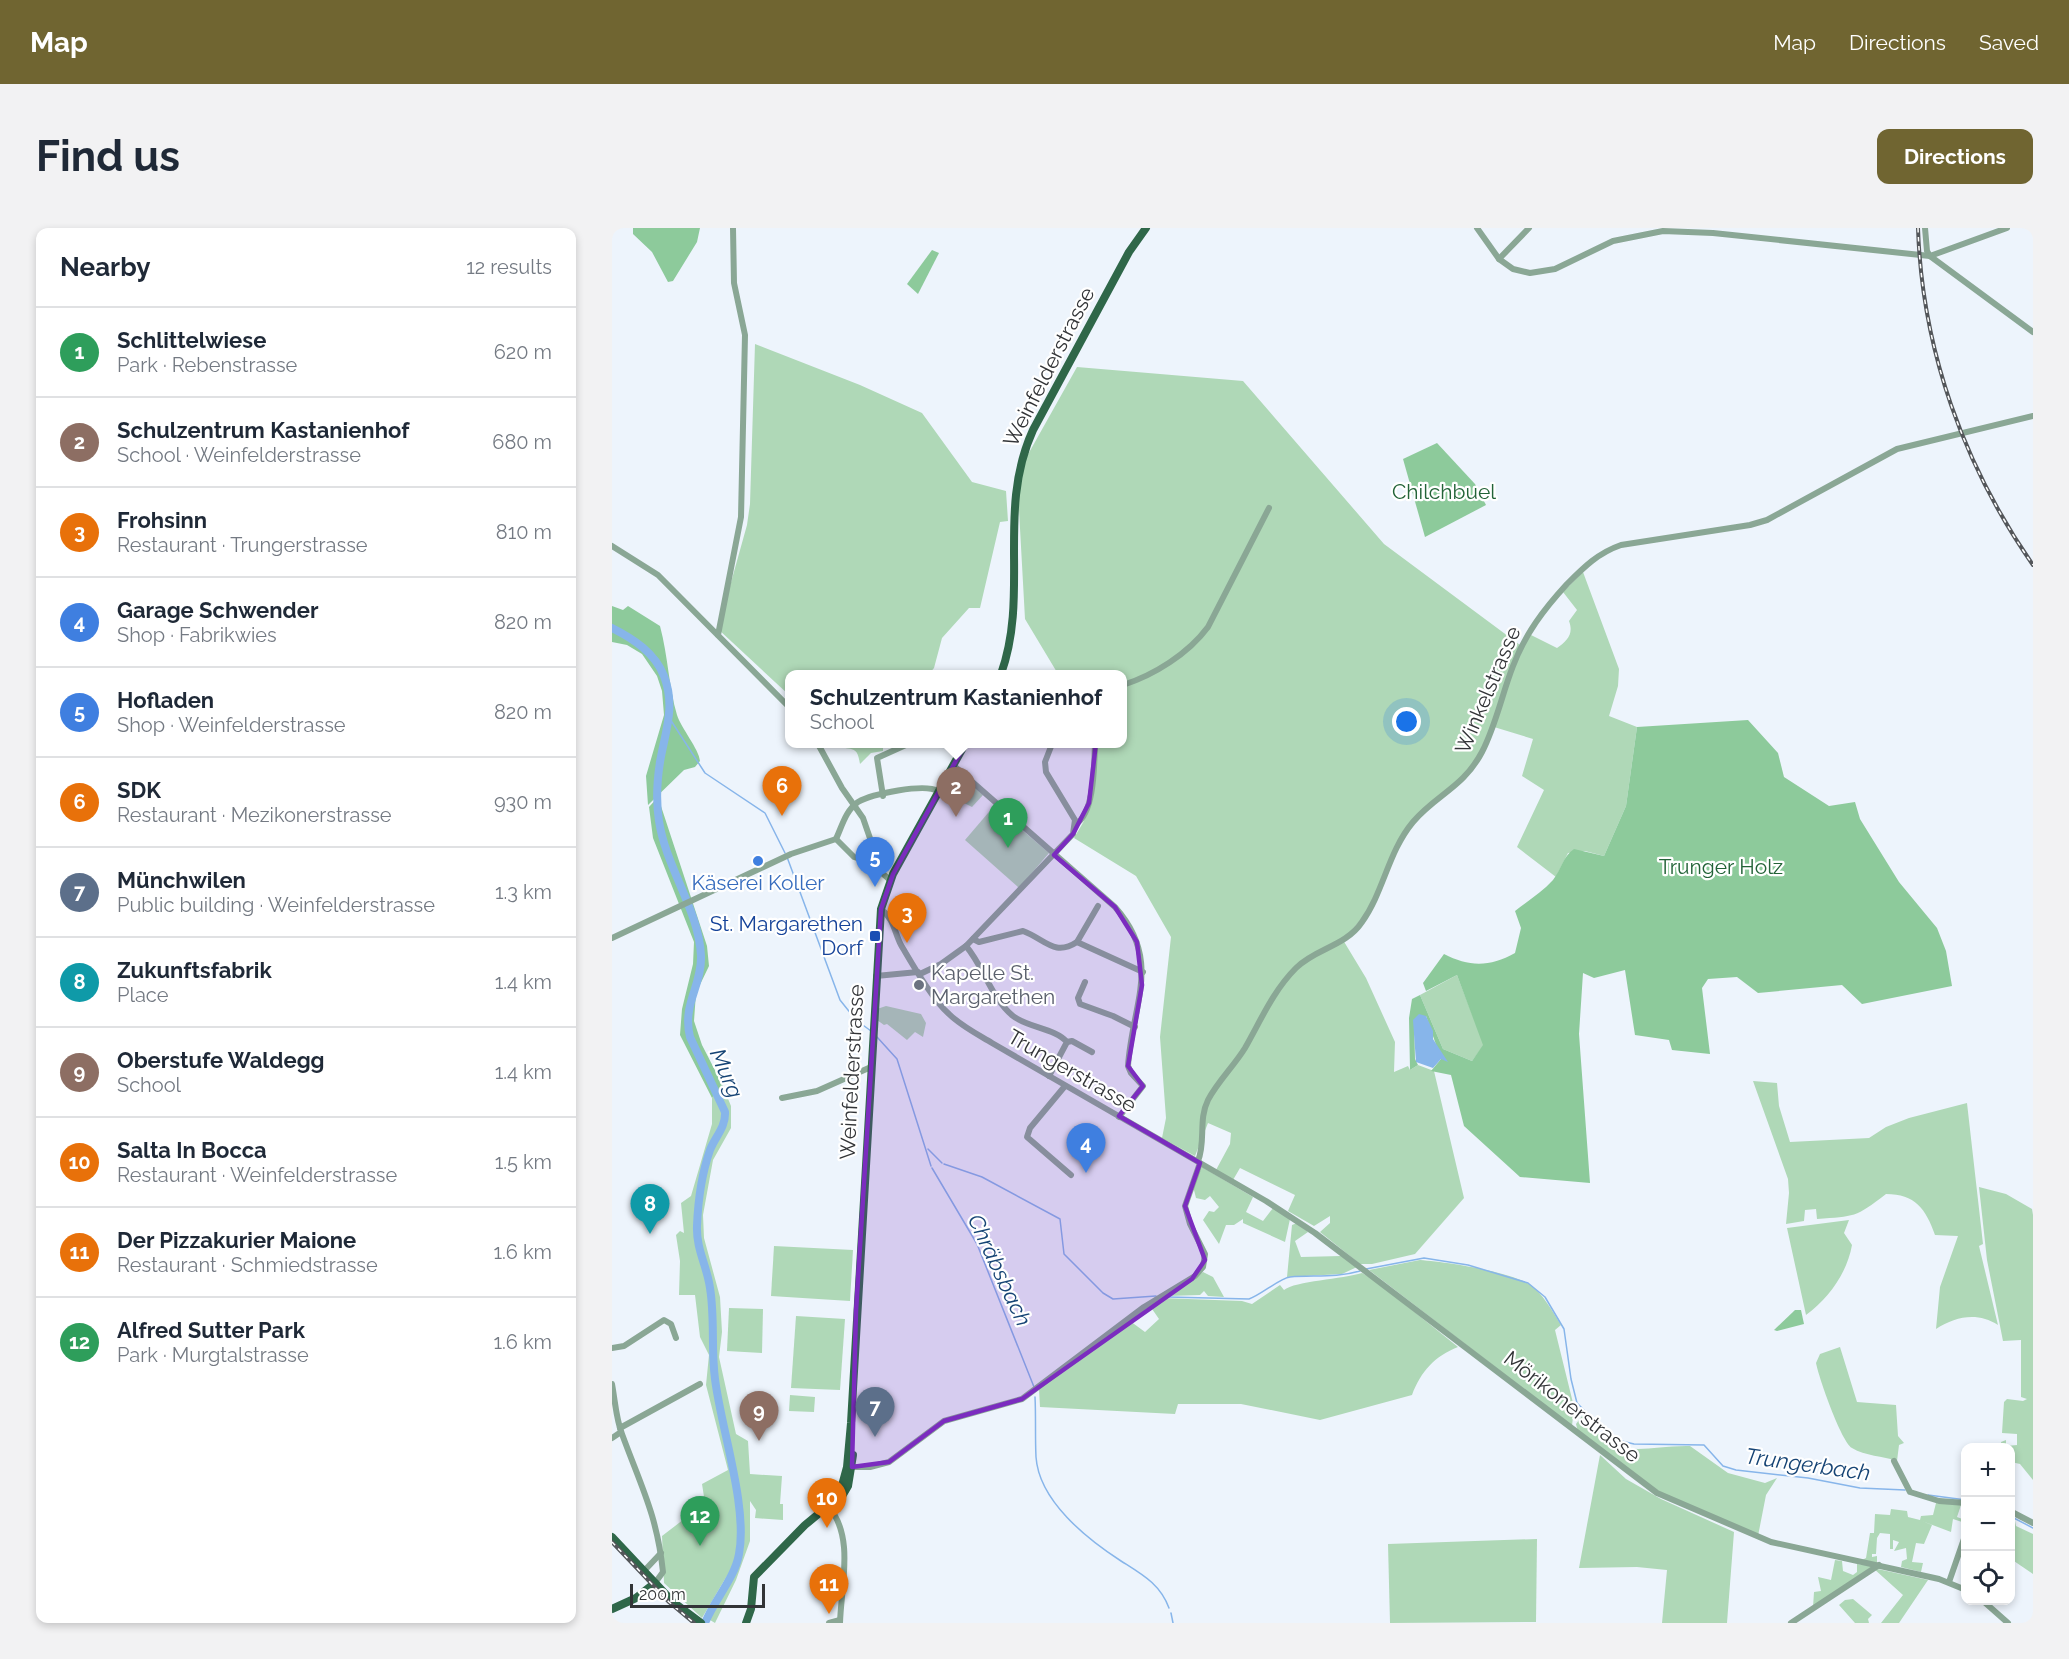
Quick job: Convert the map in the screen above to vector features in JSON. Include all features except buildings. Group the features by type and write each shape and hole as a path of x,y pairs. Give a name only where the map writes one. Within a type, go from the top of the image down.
{"main road":[{"name":"Weinfelderstrasse","path":"1002,670 1013,625 1014,503 1022,457 1033,430 1119,269 1146,228"},
{"name":"Weinfelderstrasse","path":"746,1623 751,1609 754,1578 801,1530 830,1507 841,1489 849,1467 881,909 890,880 963,748"},
{"path":"612,1537 655,1583 699,1622"},
{"path":"612,1610 636,1598 655,1583"}],"street":[{"path":"718,635 741,518 745,335 734,283 733,228"},
{"path":"1477,228 1499,260 1513,269 1530,273 1543,272 1613,241 1663,231 1713,233 1930,256 2007,228"},
{"path":"1499,260 1529,228"},
{"path":"1925,228 1930,256 2033,332"},
{"name":"Winkelstrasse","path":"1199,1162 1203,1112 1209,1099 1245,1048 1278,991 1305,960 1348,939 1362,923 1377,896 1394,850 1406,832 1427,809 1467,776 1485,747 1525,638 1548,605 1586,565 1607,550 1622,545 1750,525 1767,520 1897,449 2033,416"},
{"path":"1127,683 1145,678 1198,640 1208,627 1269,508"},
{"path":"612,546 658,575 785,704"},
{"path":"820,748 842,788 863,818 879,865 885,877 890,880"},
{"path":"883,796 877,758 880,754 897,748"},
{"path":"1050,748 1045,762 1046,772 1076,824"},
{"path":"876,976 919,973 941,964 966,946 1054,855 1073,834 1076,824 1085,813 1092,790 1095,748"},
{"path":"953,765 1125,918 1137,942 1143,972 1129,1067 1143,1088 1119,1117"},
{"path":"836,839 841,824 855,805 919,788 938,791"},
{"path":"612,938 786,856 836,839"},
{"path":"836,839 854,857 879,865"},
{"path":"973,939 979,942 1019,931 1028,933 1055,949 1066,949 1077,942 1098,906"},
{"name":"Trungerstrasse","path":"881,909 890,916 900,943 919,973 944,1010 954,1019 1065,1086 1199,1162"},
{"path":"1077,942 1143,972"},
{"path":"966,946 1007,1011 1024,1023 1062,1037 1067,1042"},
{"path":"1085,981 1078,998 1080,1004 1113,1016 1135,1028"},
{"path":"1067,1042 1072,1041 1092,1052"},
{"path":"1049,1076 1067,1042"},
{"path":"782,1098 817,1091 871,1067"},
{"path":"1065,1086 1030,1128 1027,1137 1071,1175"},
{"path":"849,1467 889,1462 944,1421 1022,1399 1144,1307 1199,1272 1204,1264 1205,1254 1190,1224 1185,1206 1199,1162"},
{"name":"Mörikonerstrasse","path":"1199,1162 1315,1233 1658,1493 1771,1542 1824,1556 1879,1565 1949,1582 1961,1588"},
{"path":"612,1348 624,1346 664,1320 671,1324 676,1338"},
{"path":"612,1384 621,1430 658,1529 663,1572 655,1583"},
{"path":"612,1437 700,1384"},
{"path":"1894,1461 1908,1489 1939,1501 1961,1503"},
{"path":"829,1623 840,1622 843,1538 840,1524 830,1507"},
{"path":"2015,1514 2033,1523"},
{"path":"1949,1582 1961,1545"},
{"path":"644,1571 661,1553"},
{"path":"1791,1623 1879,1565"},
{"path":"1988,1605 2008,1623"}],"highlighted area":[{"path":"1102,691 1089,803 1073,834 1054,855 1115,907 1137,942 1142,985 1128,1066 1143,1086 1119,1116 1200,1163 1185,1206 1205,1260 1192,1279 1022,1399 944,1421 889,1462 852,1467 856,1311 881,909 893,874 930,805 973,730 979,733 1066,695"}],"green space":[{"path":"633,228 700,228 697,242 673,281 668,282 652,252 633,234"},
{"path":"932,250 939,253 918,294 907,284"},
{"path":"755,344 860,385 922,413 972,482 1006,491 1008,521 1000,522 980,608 969,608 942,638 932,670 785,670 785,691 718,629 747,525 750,504"},
{"path":"1077,367 1243,381 1384,544 1520,645 1485,743 1467,773 1410,824 1364,916 1343,940 1366,978 1395,1042 1394,1072 1408,1066 1410,1070 1418,1065 1434,1071 1464,1198 1415,1254 1372,1264 1360,1264 1320,1232 1330,1223 1330,1216 1314,1226 1288,1211 1295,1195 1240,1168 1233,1180 1216,1170 1230,1144 1231,1133 1208,1123 1195,1156 1162,1138 1166,1118 1160,1037 1171,937 1136,876 1074,838 1084,821 1095,748 1127,748 1127,670 1056,670 1025,619 1017,474"},
{"name":"Chilchbuel","path":"1437,443 1475,484 1486,505 1425,537 1403,459"},
{"path":"1583,572 1619,669 1618,686 1609,716 1637,727 1626,806 1604,856 1585,851 1568,853 1556,877 1517,847 1544,790 1522,776 1533,739 1494,727 1510,678 1529,634 1557,648 1569,637 1571,630 1569,621 1577,610 1563,592"},
{"path":"612,606 623,610 628,606 660,626 677,715 700,761 695,767 684,770 648,805 646,776 664,715 662,691 657,676 642,654 627,645 612,642"},
{"name":"Trunger Holz","path":"1748,720 1778,753 1784,777 1829,806 1855,802 1860,819 1899,882 1937,928 1946,951 1952,986 1862,1004 1842,985 1758,993 1737,977 1708,979 1702,988 1710,1054 1672,1050 1669,1040 1635,1035 1625,970 1594,978 1583,973 1579,1034 1590,1183 1520,1177 1464,1126 1451,1075 1431,1071 1441,1059 1426,1016 1414,1020 1415,1059 1418,1065 1410,1070 1409,1018 1412,999 1420,995 1443,1049 1472,1061 1483,1045 1457,975 1426,991 1423,983 1444,954 1479,964 1497,961 1515,953 1521,928 1515,911 1553,880 1567,855 1574,849 1604,856 1626,806 1637,727"},
{"path":"846,748 883,748 883,751 871,753 860,764 857,753"},
{"path":"953,773 959,774 983,795 972,807 942,792"},
{"path":"658,797 707,946 709,966 696,993 694,1021 702,1045 722,1084 712,1098 680,1035 682,1009 693,964 694,942 653,838 649,807"},
{"path":"994,806 1049,853 1019,888 965,840"},
{"path":"1457,975 1484,1045 1472,1061 1443,1049 1420,995"},
{"path":"886,1006 921,1014 926,1023 923,1037 915,1032 907,1040 887,1024 884,1025 877,1020 877,1009"},
{"path":"1753,1081 1777,1083 1779,1106 1790,1142 1869,1138 1886,1127 1909,1118 1967,1103 1983,1244 1979,1246 1998,1325 1983,1318 1967,1317 1951,1321 1936,1329 1940,1287 1958,1236 1935,1235 1928,1218 1912,1200 1886,1194 1861,1212 1817,1219 1816,1209 1805,1210 1804,1221 1786,1224 1788,1179"},
{"path":"722,1084 731,1106 731,1128 713,1160 703,1215 704,1238 720,1297 722,1332 719,1357 736,1434 748,1441 750,1474 782,1476 780,1504 783,1504 783,1520 755,1518 756,1510 750,1501 750,1541 736,1580 715,1623 705,1617 728,1574 702,1618 664,1583 662,1536 705,1503 702,1484 728,1470 706,1385 709,1355 700,1337 695,1295 679,1295 680,1261 676,1235 680,1231 684,1233 681,1203 691,1196 712,1124 712,1098"},
{"path":"1202,1167 1253,1197 1246,1212 1263,1221 1273,1208 1290,1219 1285,1242 1243,1223 1243,1219 1234,1225 1226,1225 1219,1244 1203,1220 1209,1211 1214,1212 1219,1207 1210,1196 1205,1200 1196,1198 1194,1190 1191,1190"},
{"path":"1979,1187 2006,1194 2032,1209 2033,1480 2020,1464 2015,1463 2017,1434 2002,1433 2004,1402 2007,1399 2023,1401 2027,1399 2021,1397 2021,1340 2003,1341 1987,1260"},
{"path":"1849,1220 1844,1233 1852,1245 1846,1265 1829,1293 1806,1315 1787,1228"},
{"path":"1297,1223 1308,1232 1295,1241 1301,1257 1341,1256 1357,1267 1342,1274 1287,1277 1292,1225"},
{"path":"774,1246 853,1250 850,1301 771,1296"},
{"path":"1420,1260 1492,1271 1519,1279 1538,1292 1561,1325 1555,1330 1574,1407 1572,1426 1369,1270"},
{"path":"1203,1272 1213,1277 1224,1297 1208,1296 1204,1291 1200,1295 1167,1296"},
{"path":"1362,1273 1376,1281 1458,1347 1442,1355 1430,1365 1412,1395 1320,1420 1241,1404 1178,1404 1175,1414 1040,1407 1039,1389 1130,1321 1145,1332 1159,1319 1150,1306 1161,1298 1242,1301 1252,1304 1280,1285 1284,1290 1298,1284"},
{"path":"729,1308 763,1309 762,1353 727,1351"},
{"path":"1795,1310 1801,1310 1804,1324 1774,1330"},
{"path":"796,1316 845,1319 840,1390 791,1388"},
{"path":"1840,1347 1857,1402 1896,1405 1898,1436 1904,1443 1899,1445 1897,1461 1857,1451 1847,1443 1842,1434 1816,1363 1820,1354"},
{"path":"790,1395 815,1397 814,1412 789,1411"},
{"path":"1582,1416 1595,1431 1608,1441 1620,1446 1644,1449 1690,1446 1728,1473 1765,1483 1777,1478 1766,1495 1758,1536 1659,1492 1578,1432 1576,1424"},
{"path":"1600,1455 1626,1479 1661,1499 1734,1532 1727,1623 1662,1623 1667,1570 1637,1567 1579,1568"},
{"path":"1936,1503 1961,1505 1957,1517 1961,1518 1961,1522 1953,1519 1951,1532 1922,1521 1932,1525 1924,1544 1916,1543 1912,1562 1923,1563 1921,1572 1901,1567 1902,1561 1907,1559 1906,1548 1894,1551 1899,1542 1893,1540 1893,1549 1890,1549 1890,1534 1880,1533 1877,1538 1876,1554 1872,1554 1872,1557 1877,1556 1877,1563 1862,1560 1866,1558 1870,1533 1874,1533 1875,1514 1890,1515 1891,1509 1907,1511 1908,1517 1920,1520 1921,1516 1933,1515"},
{"path":"2015,1521 2016,1526 2033,1534 2033,1574 2015,1562"},
{"path":"1537,1539 1536,1622 1390,1623 1388,1544"},
{"path":"1835,1560 1842,1561 1843,1571 1853,1575 1857,1572 1857,1564 1873,1566 1813,1607 1814,1592 1821,1591 1818,1577 1831,1580"},
{"path":"1873,1568 1928,1580 1899,1623 1881,1623 1903,1595"},
{"path":"1853,1599 1872,1615 1868,1619 1869,1623 1855,1623 1839,1605 1845,1600"}],"water":[{"path":"1419,1014 1426,1016 1433,1031 1433,1039 1448,1062 1441,1059 1433,1068 1416,1062 1413,1020"}],"waterway":[{"name":"Murg","path":"612,628 636,642 655,660 667,687 669,709 658,784 659,821 668,855 689,905 699,939 701,956 699,977 688,1015 690,1037 725,1112 724,1122 710,1150 705,1168 699,1197 697,1234 710,1288 715,1379 733,1467 741,1535 737,1563 705,1623"},
{"name":"Chräbsbach","path":"670,719 705,773 765,813 785,853"},
{"name":"Chräbsbach","path":"787,857 840,1000 856,1020 871,1031"},
{"name":"Chräbsbach","path":"877,1037 897,1059 931,1166"},
{"name":"Trungerbach","path":"928,1149 942,1163"},
{"name":"Trungerbach","path":"944,1164 982,1177 1060,1219 1064,1254 1103,1293 1113,1299 1156,1296"},
{"name":"Chräbsbach","path":"932,1168 977,1244 1034,1387"},
{"name":"Trungerbach","path":"1366,1269 1424,1258 1468,1265 1528,1283 1545,1297 1564,1329 1577,1403 1613,1439 1634,1444 1704,1445 1723,1466 1736,1470 1808,1478 1860,1488 1905,1490"},
{"name":"Trungerbach","path":"1168,1297 1249,1299 1290,1277 1360,1271"},
{"name":"Chräbsbach","path":"1035,1397 1036,1457 1039,1473 1046,1489 1055,1503 1080,1530 1156,1586 1169,1608"},
{"name":"Trungerbach","path":"1928,1495 1961,1499"},
{"name":"Trungerbach","path":"2015,1519 2033,1528"},
{"name":"Chräbsbach","path":"1171,1613 1173,1623"}],"railway":[{"path":"1918,228 1921,273 1928,318 1951,405 1986,488 2033,565"},
{"path":"612,1542 669,1602 694,1623"}],"place":[{"name":"SDK","path":"782,816"},
{"name":"Schulzentrum Kastanienhof","path":"956,817"},
{"name":"Schlittelwiese","path":"1008,848"},
{"name":"Käserei Koller","path":"758,861"},
{"name":"Hofladen","path":"875,887"},
{"name":"St. Margarethen Dorf","path":"875,936"},
{"name":"Frohsinn","path":"907,943"},
{"name":"Kapelle St. Margarethen","path":"919,985"},
{"name":"Garage Schwender","path":"1086,1173"},
{"name":"Zukunftsfabrik","path":"650,1234"},
{"name":"Münchwilen","path":"875,1437"},
{"name":"Oberstufe Waldegg","path":"759,1441"},
{"name":"Salta In Bocca","path":"827,1528"},
{"name":"Alfred Sutter Park","path":"700,1546"},
{"name":"Der Pizzakurier Maione","path":"829,1614"}]}
